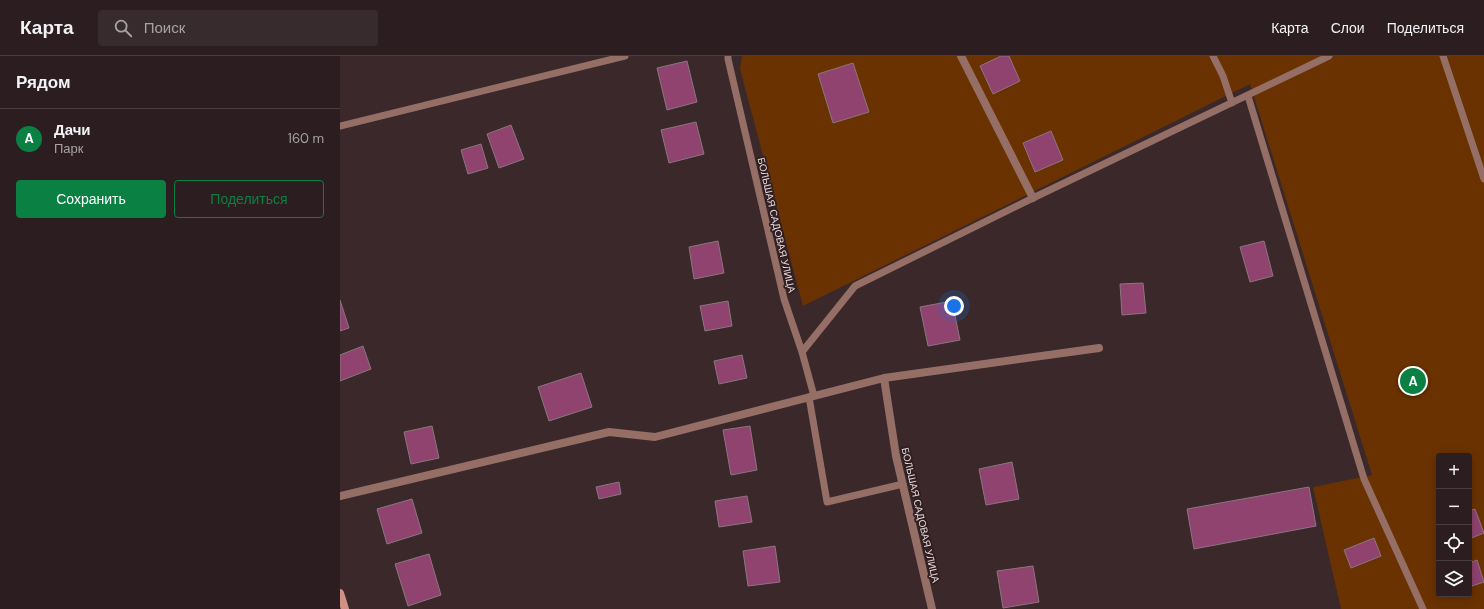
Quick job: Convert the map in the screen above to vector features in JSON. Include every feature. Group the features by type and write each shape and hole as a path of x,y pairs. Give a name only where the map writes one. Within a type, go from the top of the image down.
{"street":[{"path":"961,56 1033,198"},
{"path":"340,496 609,432 655,438 884,378 1099,348"},
{"name":"БОЛЬШАЯ САДОВАЯ УЛИЦА","path":"884,378 896,456 932,609"},
{"path":"340,593 346,609"}],"lane":[{"path":"340,126 625,56"},
{"name":"БОЛЬШАЯ САДОВАЯ УЛИЦА","path":"728,56 784,299 802,352 811,396 827,502 903,484"},
{"path":"1213,56 1232,103"},
{"path":"802,352 855,286 1033,198 1329,56"},
{"path":"1443,56 1484,179"},
{"path":"1248,96 1364,479 1423,609"}],"shaded area":[{"path":"742,56 1484,56 1484,609 1341,609 1313,487 1372,475 1250,84 803,306 740,69"}],"building":[{"path":"1001,56 1009,56 1020,81 993,94 980,66"},
{"path":"687,61 697,102 667,110 657,68"},
{"path":"853,63 869,112 833,123 818,74"},
{"path":"696,122 704,154 669,163 661,130"},
{"path":"511,125 524,159 499,168 487,134"},
{"path":"1051,131 1063,160 1035,172 1023,143"},
{"path":"481,144 488,168 468,174 461,150"},
{"path":"718,241 724,273 694,279 689,247"},
{"path":"1264,241 1273,276 1250,282 1240,247"},
{"path":"1143,283 1146,313 1122,315 1120,284"},
{"path":"340,300 349,328 340,331"},
{"path":"728,301 732,326 705,331 700,306"},
{"path":"952,301 960,340 928,346 920,307"},
{"path":"363,346 371,369 340,381 340,355"},
{"path":"742,355 747,378 719,384 714,361"},
{"path":"581,373 592,407 549,421 538,387"},
{"path":"432,426 439,458 411,464 404,432"},
{"path":"750,426 757,470 731,475 723,430"},
{"path":"1012,462 1019,499 986,505 979,469"},
{"path":"619,482 621,494 599,499 596,487"},
{"path":"1309,487 1316,526 1194,549 1187,509"},
{"path":"747,496 752,522 719,527 715,501"},
{"path":"412,499 422,533 387,544 377,509"},
{"path":"1475,509 1484,533 1472,538 1472,525 1472,510"},
{"path":"1374,538 1381,556 1351,568 1344,550"},
{"path":"775,546 780,582 748,586 743,551"},
{"path":"429,554 441,595 408,606 395,564"},
{"path":"1477,560 1484,582 1472,586 1472,562"},
{"path":"1033,566 1039,602 1003,608 997,571"}],"place":[{"name":"Дачи","path":"1413,381"}]}
